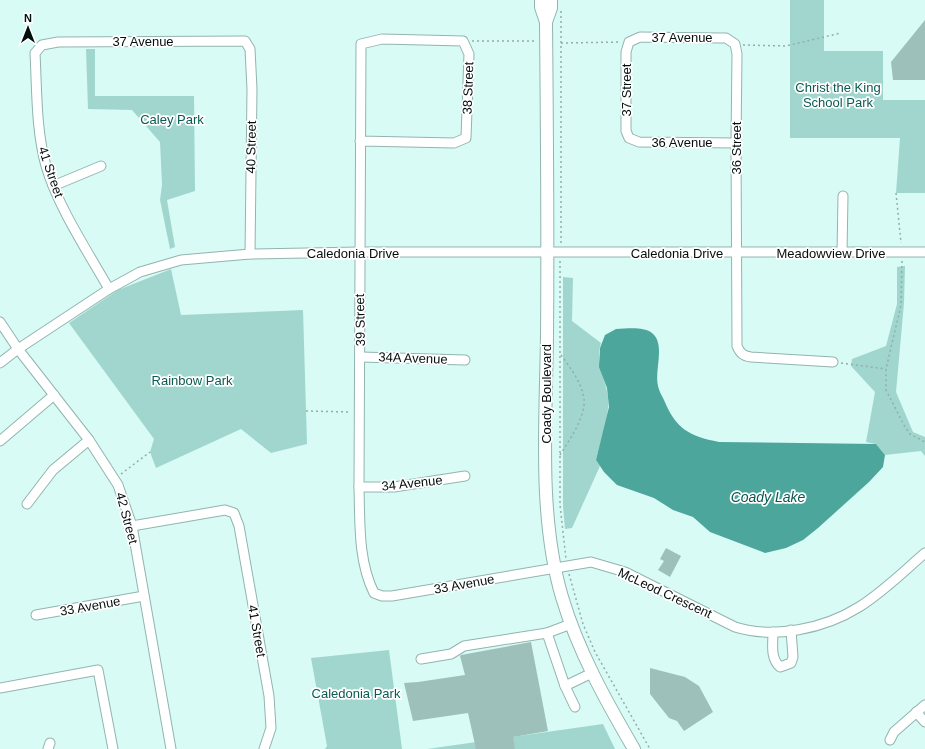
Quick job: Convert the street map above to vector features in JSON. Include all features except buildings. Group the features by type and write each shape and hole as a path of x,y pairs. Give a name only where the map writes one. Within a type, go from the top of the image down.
{"main road":[{"name":"Coady Boulevard","path":"541,0 541,7 546,22 547,42 548,253 546,491 548,526 561,568 562,596 571,624 592,673 634,749"},
{"name":"Coady Boulevard","path":"546,22 551,8 551,0"}],"street":[{"name":"37 Avenue","path":"628,42 640,37 726,38 735,44"},
{"name":"39 Street","path":"374,593 367,580 362,548 359,487 361,357 359,252 360,44 382,39 462,41"},
{"name":"37 Avenue","path":"42,45 58,42 245,41"},
{"name":"40 Street","path":"245,41 250,49 252,89 250,254"},
{"name":"38 Street","path":"360,142 454,143 466,138 469,54 462,41"},
{"name":"37 Street","path":"628,42 626,52 626,131 629,138"},
{"name":"36 Street","path":"735,44 737,54 737,346 739,352 744,356 751,358 833,362"},
{"name":"41 Street","path":"42,45 35,54 40,140 53,186 109,289"},
{"name":"36 Avenue","path":"629,138 639,142 736,143"},
{"path":"53,186 101,166"},
{"path":"842,253 843,196"},
{"name":"Caledonia Drive","path":"0,363 18,349 109,289 140,272 181,260 250,254 359,252 736,253"},
{"name":"Meadowview Drive","path":"736,253 925,252"},
{"name":"42 Street","path":"0,322 18,349 89,440 114,479 126,504 132,526 171,749"},
{"name":"34A Avenue","path":"361,357 465,360"},
{"path":"0,440 54,395"},
{"path":"27,504 53,470 89,440"},
{"name":"34 Avenue","path":"359,487 394,486 465,476"},
{"name":"41 Street","path":"132,526 225,510 234,513 239,526 270,696 271,728 264,749"},
{"name":"McLeod Crescent","path":"561,568 592,562 625,572 735,627 748,631 773,632 819,624 858,608 925,553"},
{"name":"33 Avenue","path":"374,593 382,596 392,596 561,568"},
{"name":"33 Avenue","path":"36,615 144,596"},
{"path":"421,659 451,654 464,646 547,633 571,624"},
{"path":"773,632 774,657 775,662 780,667 791,662 793,657 791,630"},
{"path":"547,633 565,686 575,707"},
{"path":"0,688 98,670 113,749"},
{"path":"565,686 592,673"},
{"path":"890,740 894,732 925,705"},
{"path":"916,712 925,722"}],"path":[{"path":"561,7 561,568 595,652 650,749"},
{"path":"735,44 786,46 841,33"},
{"path":"462,41 547,42"},
{"path":"561,43 628,42"},
{"path":"896,193 902,253 901,305 886,369 886,390 910,434 925,442"},
{"path":"560,353 574,374 584,399 578,426 560,455"},
{"path":"833,362 886,369"},
{"path":"306,411 360,412"},
{"path":"114,479 150,452"}],"green space":[{"name":"Christ the King School Park","path":"790,0 824,0 824,51 883,51 883,100 925,100 925,193 896,193 900,138 790,138"},
{"name":"Caley Park","path":"86,49 95,49 95,96 194,96 195,191 167,200 175,247 170,249 160,200 162,185 160,142 132,110 88,109"},
{"path":"905,266 904,303 896,392 913,432 925,437 925,456 921,451 885,455 876,444 866,442 875,392 851,366 852,359 886,346 897,304 897,267"},
{"name":"Rainbow Park","path":"171,269 181,315 303,310 307,444 271,453 241,429 156,468 150,452 154,439 69,323 118,290"},
{"path":"563,277 573,278 572,321 601,343 599,360 608,400 606,421 596,460 600,466 572,528 565,529 563,506"},
{"name":"Caledonia Park","path":"389,650 402,749 325,749 327,746 311,658"},
{"path":"603,724 615,749 427,749"}],"water":[{"name":"Coady Lake","path":"616,329 644,329 652,333 656,338 659,351 657,380 659,390 673,418 685,430 692,434 719,442 876,444 885,455 883,467 869,482 803,540 786,548 765,553 710,532 693,517 673,510 654,498 617,485 604,472 596,460 609,407 607,388 599,367 600,348 605,335"}]}
